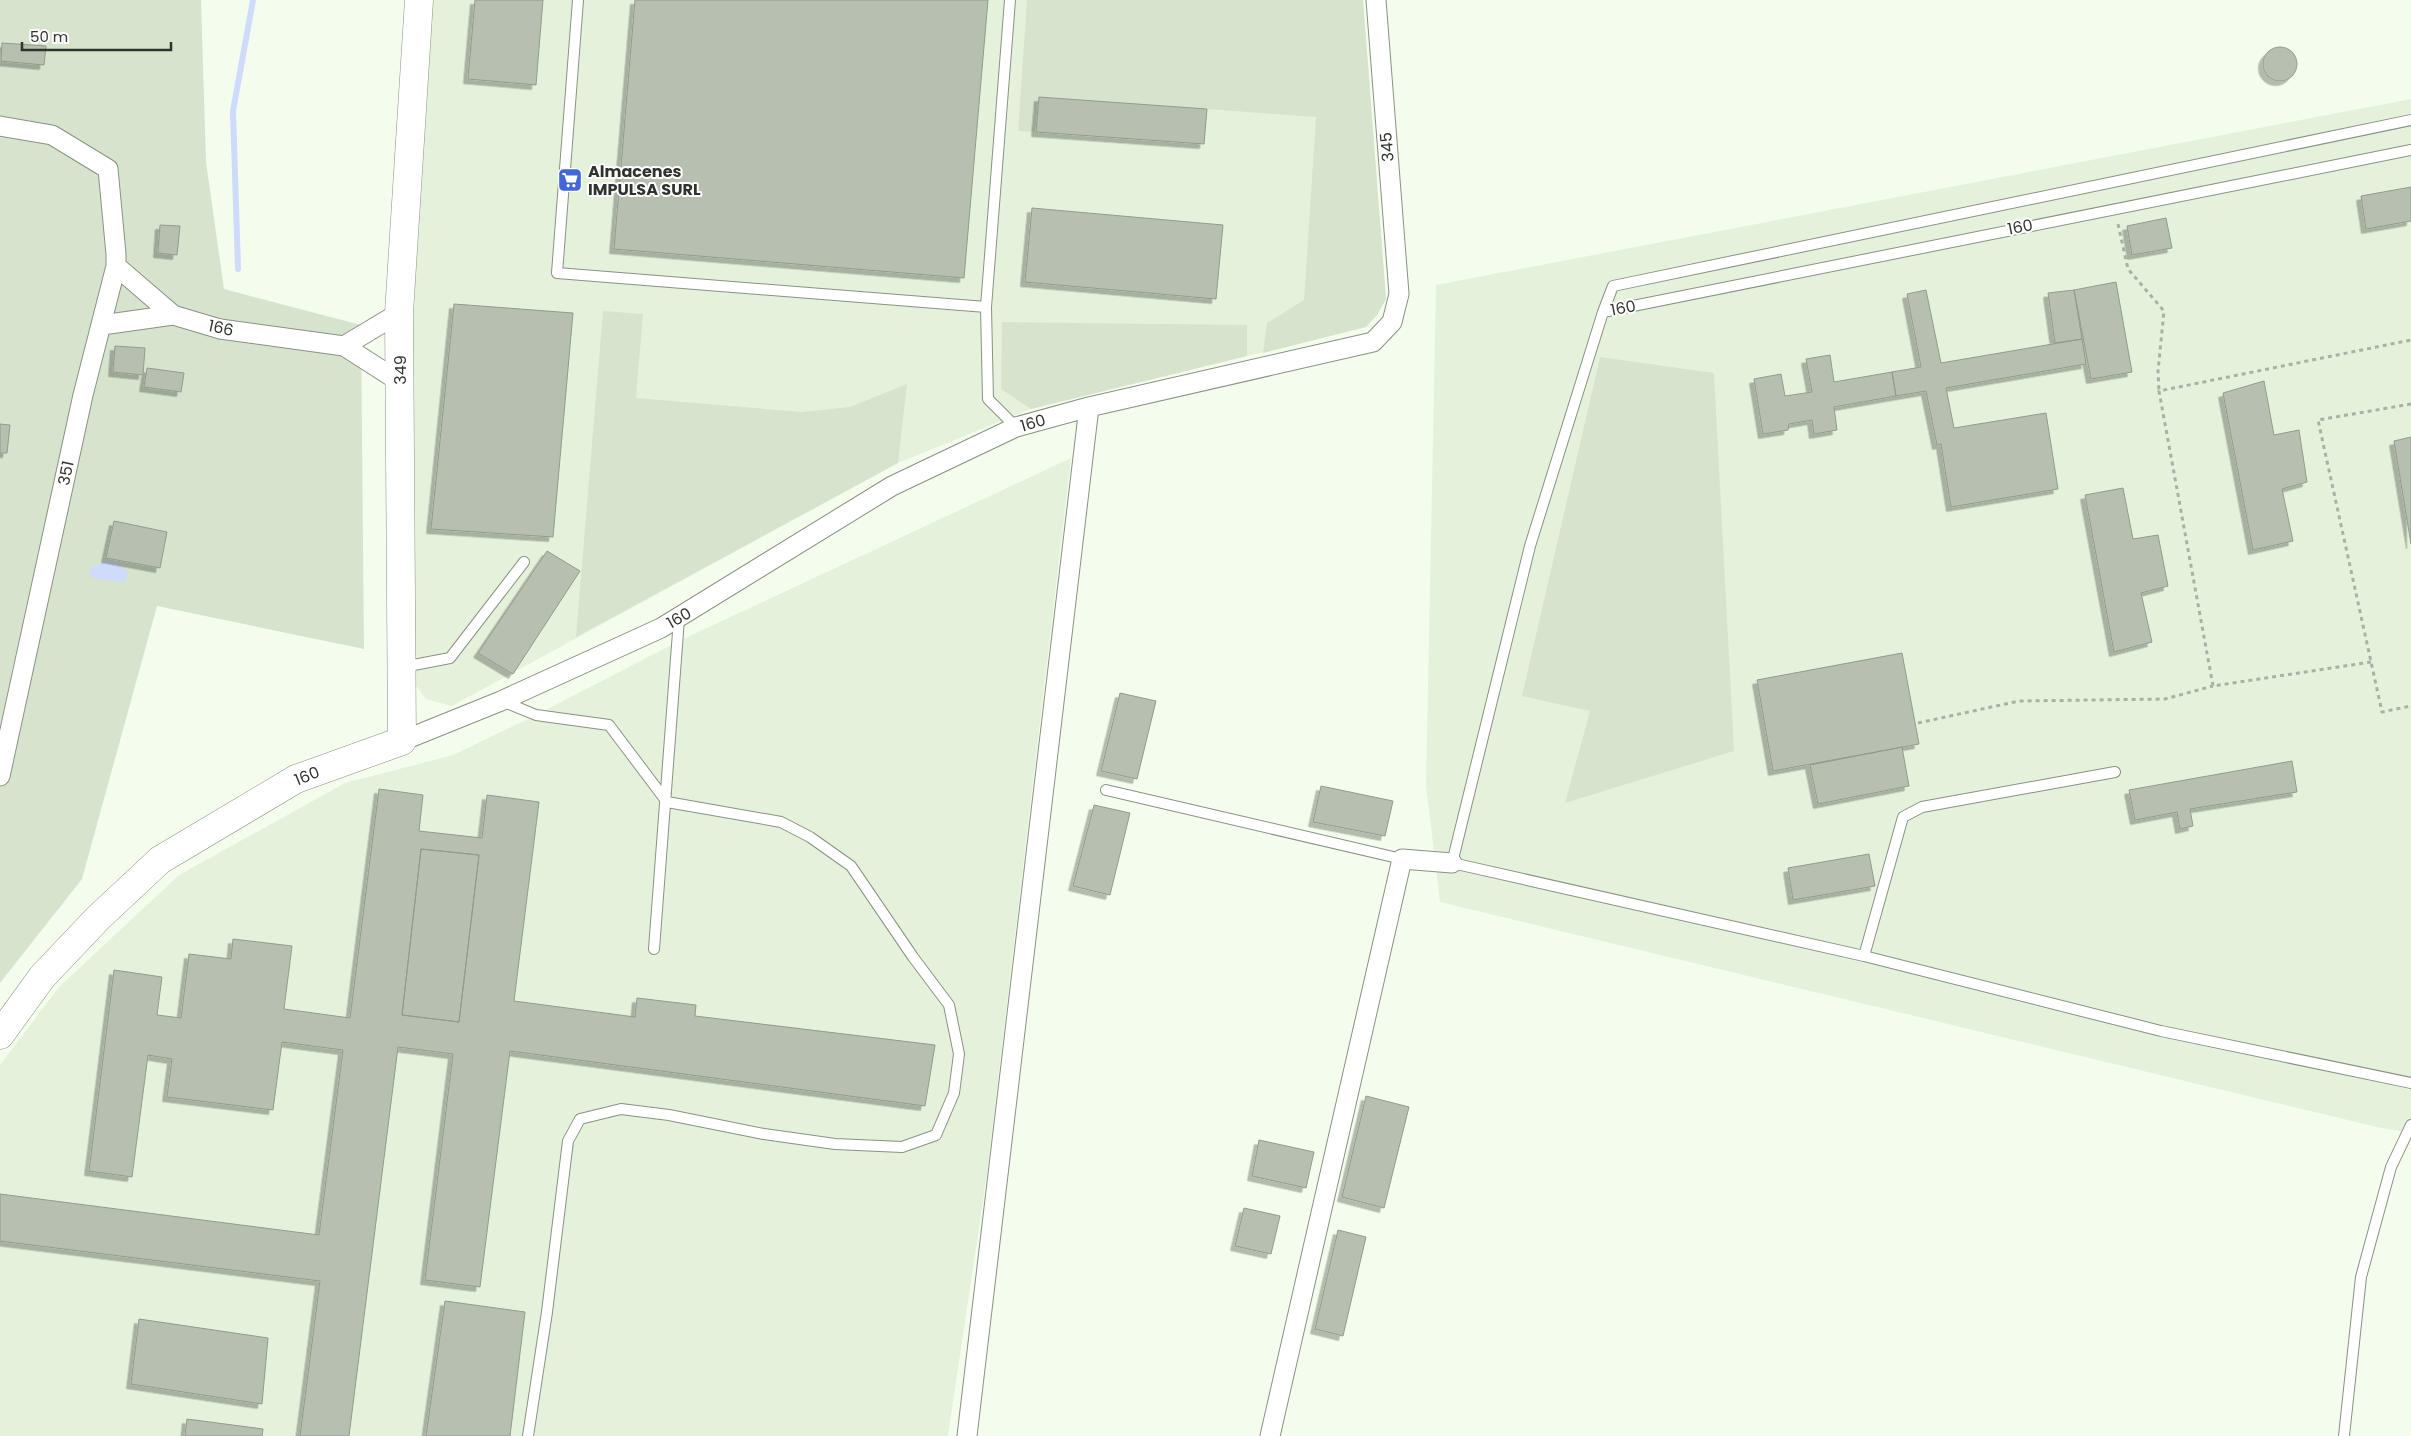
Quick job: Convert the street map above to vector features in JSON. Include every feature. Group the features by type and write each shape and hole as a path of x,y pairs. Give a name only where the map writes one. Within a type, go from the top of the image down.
{"street":[{"name":"349","path":"402,741 400,313 419,0"},
{"name":"345","path":"1376,0 1399,294"},
{"name":"351","path":"0,126 52,136 108,169 116,266 84,395 0,776"},
{"name":"166","path":"116,266 173,316 220,329 344,346 400,382"},
{"name":"160","path":"0,1035 42,977 98,918 160,860 296,779 402,741 501,700 679,619 892,486 1016,427 1089,407 1373,342 1392,322 1399,294"},
{"path":"344,346 400,313"},
{"path":"102,325 173,316"},
{"path":"967,1436 1089,407"},
{"path":"1270,1436 1402,859 1452,863"}],"lane":[{"path":"578,0 557,273 986,307"},
{"path":"1010,0 986,307 988,399 1016,427"},
{"name":"160","path":"1603,312 1613,286 2411,120"},
{"name":"160","path":"1603,312 2114,208 2411,150"},
{"path":"1603,312 1530,546 1452,863 1864,956 2161,1031 2411,1083"},
{"path":"402,667 450,658 524,562"},
{"path":"654,949 667,802 679,619"},
{"path":"501,700 536,715 609,726 667,802 781,822 810,838 851,866 913,958 949,1005 959,1054 954,1093 936,1135 902,1147 835,1144 764,1134 669,1116 621,1110 580,1119 568,1141 547,1312 528,1436"},
{"path":"1864,956 1903,817 1922,807 2116,772"},
{"path":"1106,790 1402,859"},
{"path":"2344,1436 2361,1277 2391,1167 2411,1125"}],"path":[{"path":"2114,208 2128,269 2164,312 2158,371 2159,391 2213,686"},
{"path":"2159,391 2411,340"},
{"path":"2411,404 2318,420 2382,712 2411,706"},
{"path":"1918,723 2018,701 2164,699 2213,686 2371,662"}],"shaded area":[{"path":"0,0 201,0 206,162 224,289 361,325 364,649 157,606 82,879 0,983"},
{"path":"424,0 1363,0 1386,299 1377,315 1366,327 1031,409 898,463 452,706 426,699 402,667 400,348"},
{"path":"1027,0 1363,0 1386,299 1377,315 1366,327 1263,353 1267,323 1304,300 1316,117 1039,97 1036,132 1018,131"},
{"path":"2411,99 2411,1133 2381,1128 1440,902 1426,785 1436,285"},
{"path":"603,311 643,314 636,398 801,412 850,407 907,384 898,463 576,637"},
{"path":"1002,322 1247,325 1247,356 1031,409 1001,389"},
{"path":"1600,357 1714,373 1734,751 1565,803 1590,711 1522,696"},
{"path":"1071,458 987,1174 948,1436 0,1436 0,1065 59,987 179,875 345,783 453,755 536,715 677,642"}],"water":[{"path":"106,561 116,563 124,568 128,574 125,582 92,578 89,573 91,568"}],"building":[{"path":"475,0 543,0 536,85 468,79"},
{"path":"635,0 988,0 964,278 614,249"},
{"path":"2,43 46,46 44,65 1,61"},
{"path":"2280,47 2292,52 2297,64 2292,76 2280,81 2268,76 2263,64 2268,52"},
{"path":"1039,97 1207,109 1204,144 1036,132"},
{"path":"2411,187 2411,221 2366,229 2361,196"},
{"path":"1032,208 1223,225 1216,299 1025,282"},
{"path":"2166,218 2172,248 2132,255 2127,226"},
{"path":"160,225 180,226 177,255 158,253"},
{"path":"2116,282 2132,372 2091,379 2074,290"},
{"path":"1926,290 1941,363 2082,339 2086,364 1946,388 1954,428 2046,413 2058,489 1951,507 1941,444 1937,445 1926,391 1896,396 1892,372 1921,367 1907,294"},
{"path":"2074,290 2082,339 2055,343 2048,293"},
{"path":"454,304 573,313 553,537 431,529"},
{"path":"115,346 145,348 143,375 113,372"},
{"path":"1830,355 1834,382 1892,372 1896,396 1834,407 1837,430 1814,434 1812,420 1789,424 1788,430 1763,434 1754,379 1781,374 1785,396 1812,392 1806,359"},
{"path":"147,368 184,373 181,392 144,387"},
{"path":"2264,381 2274,435 2299,430 2307,482 2282,489 2293,541 2253,550 2223,393"},
{"path":"0,424 10,425 7,453 0,453"},
{"path":"2411,437 2411,544 2394,441"},
{"path":"2123,488 2133,539 2158,535 2168,586 2141,593 2152,642 2114,652 2085,495"},
{"path":"114,521 167,532 160,568 106,558"},
{"path":"547,551 580,571 513,674 478,653"},
{"path":"1902,653 1919,744 1773,771 1757,680"},
{"path":"1120,693 1156,701 1137,779 1101,771"},
{"path":"1902,747 1909,786 1818,804 1810,765"},
{"path":"2292,761 2297,792 2190,809 2193,826 2180,829 2177,812 2135,820 2129,790"},
{"path":"1321,786 1393,801 1385,836 1313,822"},
{"path":"379,789 423,795 419,831 482,838 487,795 539,802 514,1001 635,1017 637,998 696,1005 695,1016 935,1045 925,1106 510,1051 480,1287 425,1280 453,1054 398,1047 349,1436 300,1436 320,1281 0,1241 0,1194 319,1235 343,1050 282,1042 273,1110 167,1097 172,1059 148,1055 132,1177 89,1171 114,970 162,977 157,1015 181,1018 189,954 231,959 233,939 292,946 284,1009 350,1018","holes":["421,849 479,855 459,1022 402,1015"]},
{"path":"1094,805 1130,813 1110,895 1073,886"},
{"path":"421,849 479,855 459,1022 402,1015"},
{"path":"1869,854 1875,886 1793,900 1788,868"},
{"path":"1366,1096 1409,1107 1384,1208 1342,1197"},
{"path":"1259,1140 1314,1152 1306,1188 1252,1176"},
{"path":"1244,1208 1280,1216 1271,1254 1235,1246"},
{"path":"1338,1230 1366,1237 1343,1336 1315,1329"},
{"path":"445,1301 525,1312 510,1436 426,1436"},
{"path":"139,1319 268,1338 262,1404 131,1384"},
{"path":"187,1419 263,1429 262,1436 185,1436"}],"waterway":[{"path":"238,269 233,111 253,0"}],"place":[{"name":"Almacenes IMPULSA SURL","path":"570,180"}]}
